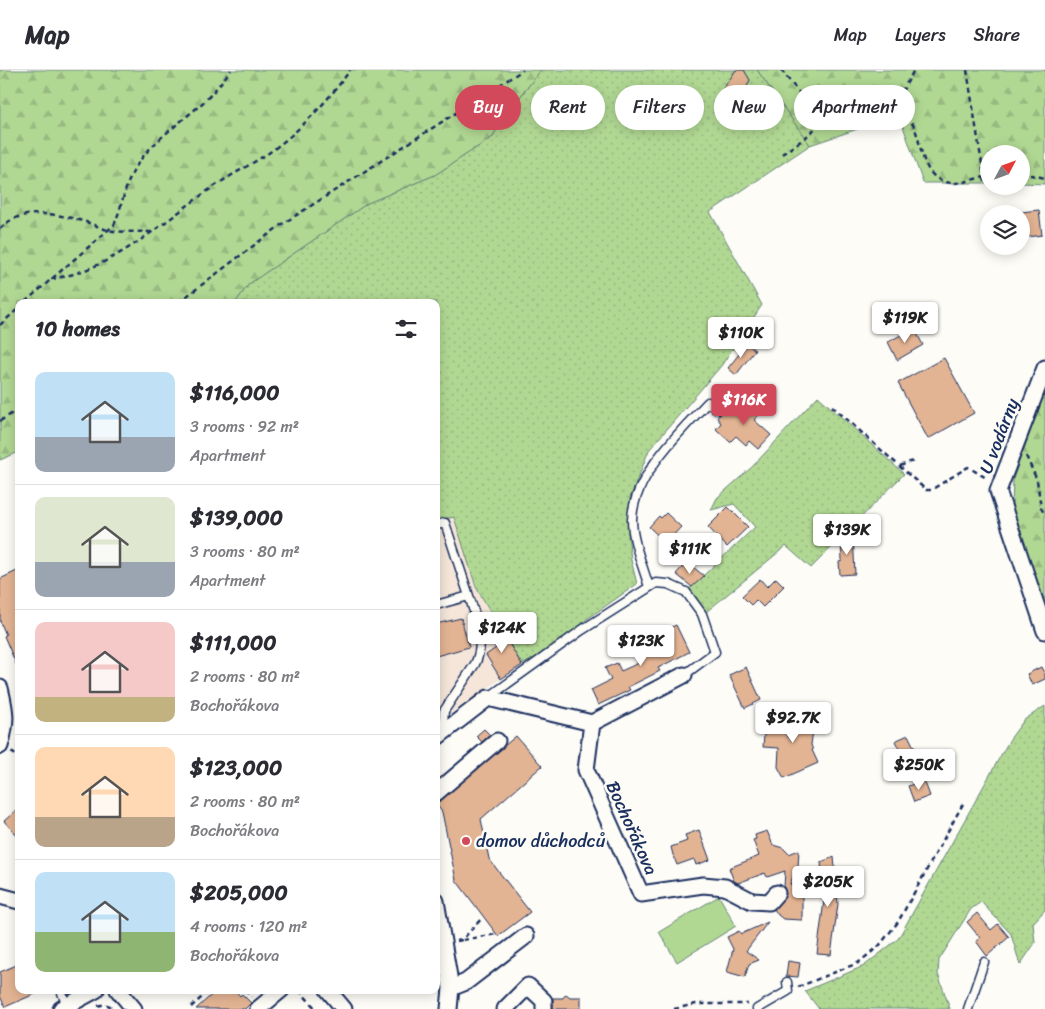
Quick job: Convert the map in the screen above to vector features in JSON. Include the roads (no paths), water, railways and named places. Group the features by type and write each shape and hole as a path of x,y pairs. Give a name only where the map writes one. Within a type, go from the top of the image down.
{"street":[{"name":"U vodárny","path":"1045,368 998,491 1045,631"},
{"path":"441,734 488,698 592,723 684,675"},
{"path":"0,688 5,706 6,724 1,739"},
{"name":"Bochořákova","path":"592,723 586,770 641,894 703,885 725,887 752,901 768,902 777,893"},
{"path":"440,790 497,741"},
{"path":"0,896 15,900"},
{"path":"440,924 451,988 448,1009"},
{"path":"451,988 466,982 526,936"},
{"path":"505,1009 528,986 544,1001 544,1009"},
{"path":"64,1007 88,994"},
{"path":"121,994 134,1009"},
{"path":"258,1009 276,994"},
{"path":"331,994 344,1009"}],"lane":[{"path":"649,587 632,521 634,506 641,486 672,441 708,402 717,410"},
{"path":"440,524 445,523 469,596 481,641 479,656 444,711 441,734"},
{"path":"488,698 582,630 656,583 668,584 686,592 702,614 714,652 684,675"},
{"path":"440,604 469,596"},
{"path":"968,1009 984,962"},
{"path":"757,1009 788,991 787,982"},
{"path":"62,994 64,1007"}],"place":[{"name":"domov důchodců","path":"466,841"}]}
